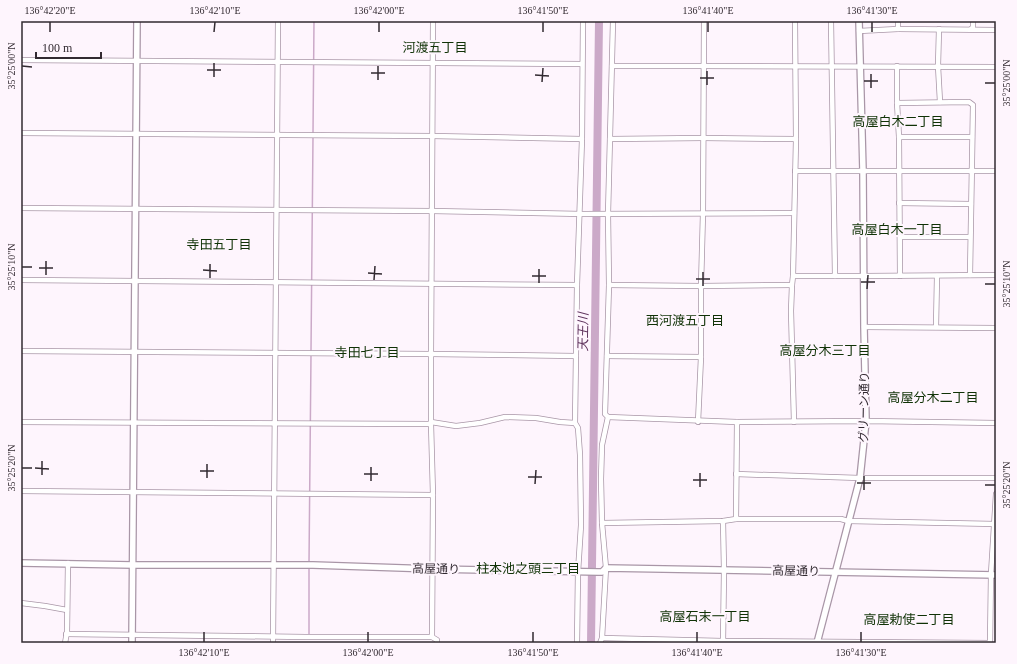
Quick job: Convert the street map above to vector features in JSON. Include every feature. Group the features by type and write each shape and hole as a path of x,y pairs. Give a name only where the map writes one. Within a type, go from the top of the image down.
{"street":[{"path":"132,643 137,21"},
{"path":"273,643 278,21"},
{"path":"432,638 433,495 431,423 431,283 433,21"},
{"path":"577,643 581,525 580,455 578,428 575,423 577,285 581,214 583,21"},
{"path":"600,643 602,638 606,568 602,523 601,479 602,445 608,417 605,414 609,285 606,214 610,139 613,21"},
{"path":"698,422 701,357 704,21"},
{"path":"794,422 791,311 796,139 795,21"},
{"path":"831,21 835,276"},
{"name":"グリーン通り","path":"817,642 860,478 866,421 864,326 864,171 859,31 860,21"},
{"path":"898,21 898,29"},
{"path":"971,29 974,21"},
{"path":"859,31 898,29 996,30"},
{"path":"938,29 940,102"},
{"path":"21,60 582,64"},
{"path":"612,66 996,67"},
{"path":"897,66 900,276"},
{"path":"897,103 970,102 973,105 970,275"},
{"path":"21,132 582,139"},
{"path":"899,137 972,137"},
{"path":"610,139 796,139"},
{"path":"795,171 996,171"},
{"path":"899,203 971,204"},
{"path":"21,208 432,211 581,214 794,213"},
{"path":"900,237 970,237"},
{"path":"793,276 996,275"},
{"path":"936,327 937,276"},
{"path":"21,280 577,285"},
{"path":"609,285 792,285"},
{"path":"864,326 996,328"},
{"path":"21,351 576,356"},
{"path":"607,356 701,357"},
{"path":"21,422 306,424 431,423 456,426 480,423 505,417 536,418 575,423"},
{"path":"608,417 698,422 866,421 996,423"},
{"path":"736,519 737,422"},
{"path":"736,474 860,478 996,478"},
{"path":"21,491 433,495"},
{"path":"602,638 723,642 990,643 996,494"},
{"path":"602,523 723,521 736,519 841,519 848,521 995,524"},
{"path":"723,521 723,642"},
{"name":"高屋通り","path":"21,563 273,566 313,565 580,572 602,572 606,568 993,574"},
{"path":"65,643 68,563"},
{"path":"21,603 67,610"},
{"path":"66,634 432,638 436,640 437,643"}],"waterway":[{"path":"313,133 314,21"},
{"name":"天王川","path":"591,643 599,21"},
{"path":"311,351 313,137"},
{"path":"309,563 311,355"},
{"path":"309,567 309,635"}],"district":[{"name":"河渡五丁目","path":"435,47"},
{"name":"高屋白木二丁目","path":"898,121"},
{"name":"高屋白木一丁目","path":"897,229"},
{"name":"寺田五丁目","path":"219,244"},
{"name":"西河渡五丁目","path":"685,320"},
{"name":"高屋分木三丁目","path":"825,350"},
{"name":"寺田七丁目","path":"367,352"},
{"name":"高屋分木二丁目","path":"933,397"},
{"name":"柱本池之頭三丁目","path":"528,568"},
{"name":"高屋石末一丁目","path":"705,616"},
{"name":"高屋勅使二丁目","path":"909,619"}]}
